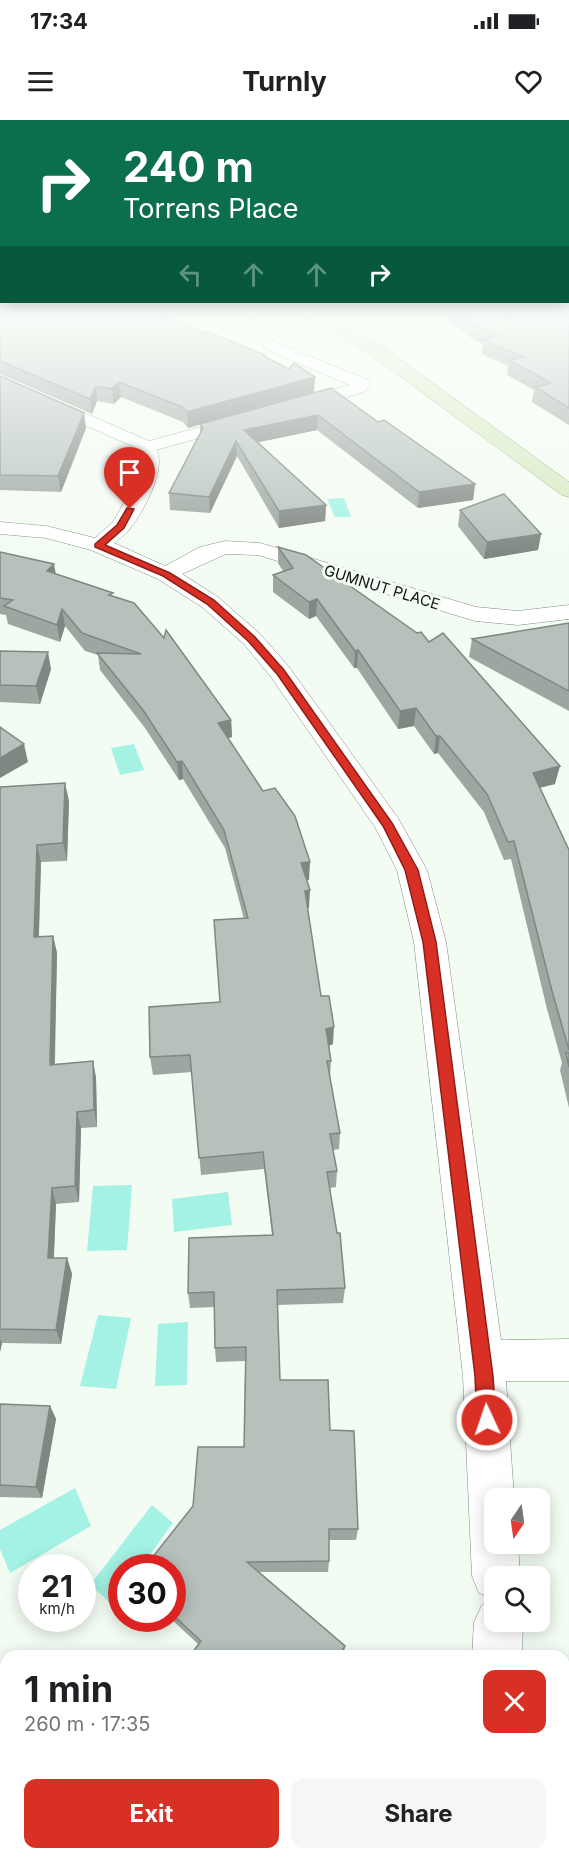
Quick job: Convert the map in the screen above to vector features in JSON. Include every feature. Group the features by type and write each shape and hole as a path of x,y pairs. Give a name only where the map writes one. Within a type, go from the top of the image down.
{"main road":[{"path":"436,394 569,491"}],"street":[{"path":"31,394 141,442 150,455 149,476 121,526 99,545"},
{"path":"279,411 335,394"},
{"path":"144,447 256,417"},
{"path":"0,528 46,532 99,545 166,574 210,602 252,639 280,672 388,825 412,870 430,942 482,1361 495,1566"},
{"name":"GUMNUT PLACE","path":"166,574 208,552 225,547 260,549 475,614 518,618 569,612"},
{"path":"482,1361 569,1360"},
{"path":"497,1650 498,1632"}],"water":[{"path":"344,498 351,517 335,517 327,499"},
{"path":"134,744 144,770 120,775 111,748"},
{"path":"132,1185 127,1250 87,1251 93,1186"},
{"path":"228,1192 232,1225 174,1232 172,1199"},
{"path":"98,1315 131,1318 116,1389 80,1386"},
{"path":"188,1322 187,1385 155,1386 158,1324"},
{"path":"75,1488 91,1526 43,1554 18,1554 18,1568 10,1573 0,1549 0,1530"},
{"path":"152,1505 173,1523 150,1554 114,1554"},
{"path":"108,1562 108,1601 96,1590 96,1577"}],"building":[{"path":"0,394 41,394 84,413 58,476 0,475"},
{"path":"79,394 92,394 90,399"},
{"path":"150,394 252,394 187,412 182,407"},
{"path":"308,394 340,394 378,422 384,420 475,484 419,492 318,415 244,430 326,505 279,511 236,441 209,497 169,493 203,428 200,424"},
{"path":"547,394 569,394 569,408"},
{"path":"504,494 541,534 487,542 460,510"},
{"path":"278,547 306,555 417,633 421,632 429,642 443,633 560,766 533,773 569,850 569,1050 514,841 508,842 487,794 440,736 436,736 416,708 400,711 358,650 355,651 317,599 309,602 273,575 293,568"},
{"path":"0,552 54,564 47,571 113,593 109,595 134,603 164,638 166,630 231,720 218,723 263,791 275,788 295,816 310,862 301,863 310,890 305,891 321,996 329,996 334,1027 326,1029 331,1061 327,1061 340,1133 330,1134 337,1171 327,1172 337,1233 340,1233 345,1288 277,1290 280,1380 328,1380 330,1430 354,1431 358,1529 329,1529 329,1561 247,1562 345,1646 343,1650 194,1650 201,1641 186,1627 186,1554 155,1554 193,1506 198,1447 244,1447 246,1347 215,1348 214,1292 188,1293 189,1238 273,1235 263,1152 199,1158 190,1055 150,1057 149,1007 220,1002 214,920 248,918 224,830 182,761 177,762 143,710 97,653 141,654 82,633 62,609 57,625 4,606 13,600 0,598"},
{"path":"569,623 569,691 472,639"},
{"path":"0,651 48,652 36,686 0,685"},
{"path":"0,727 24,744 0,758"},
{"path":"65,783 63,843 37,845 34,937 53,936 50,1065 93,1061 94,1110 77,1112 75,1186 52,1188 48,1258 67,1258 56,1330 0,1329 0,787"},
{"path":"0,1404 50,1406 36,1487 0,1485"}],"route":[{"path":"130,509 121,526 99,545 166,574 210,602 252,639 280,672 388,825 412,870 430,942 484,1376 487,1420"}]}
